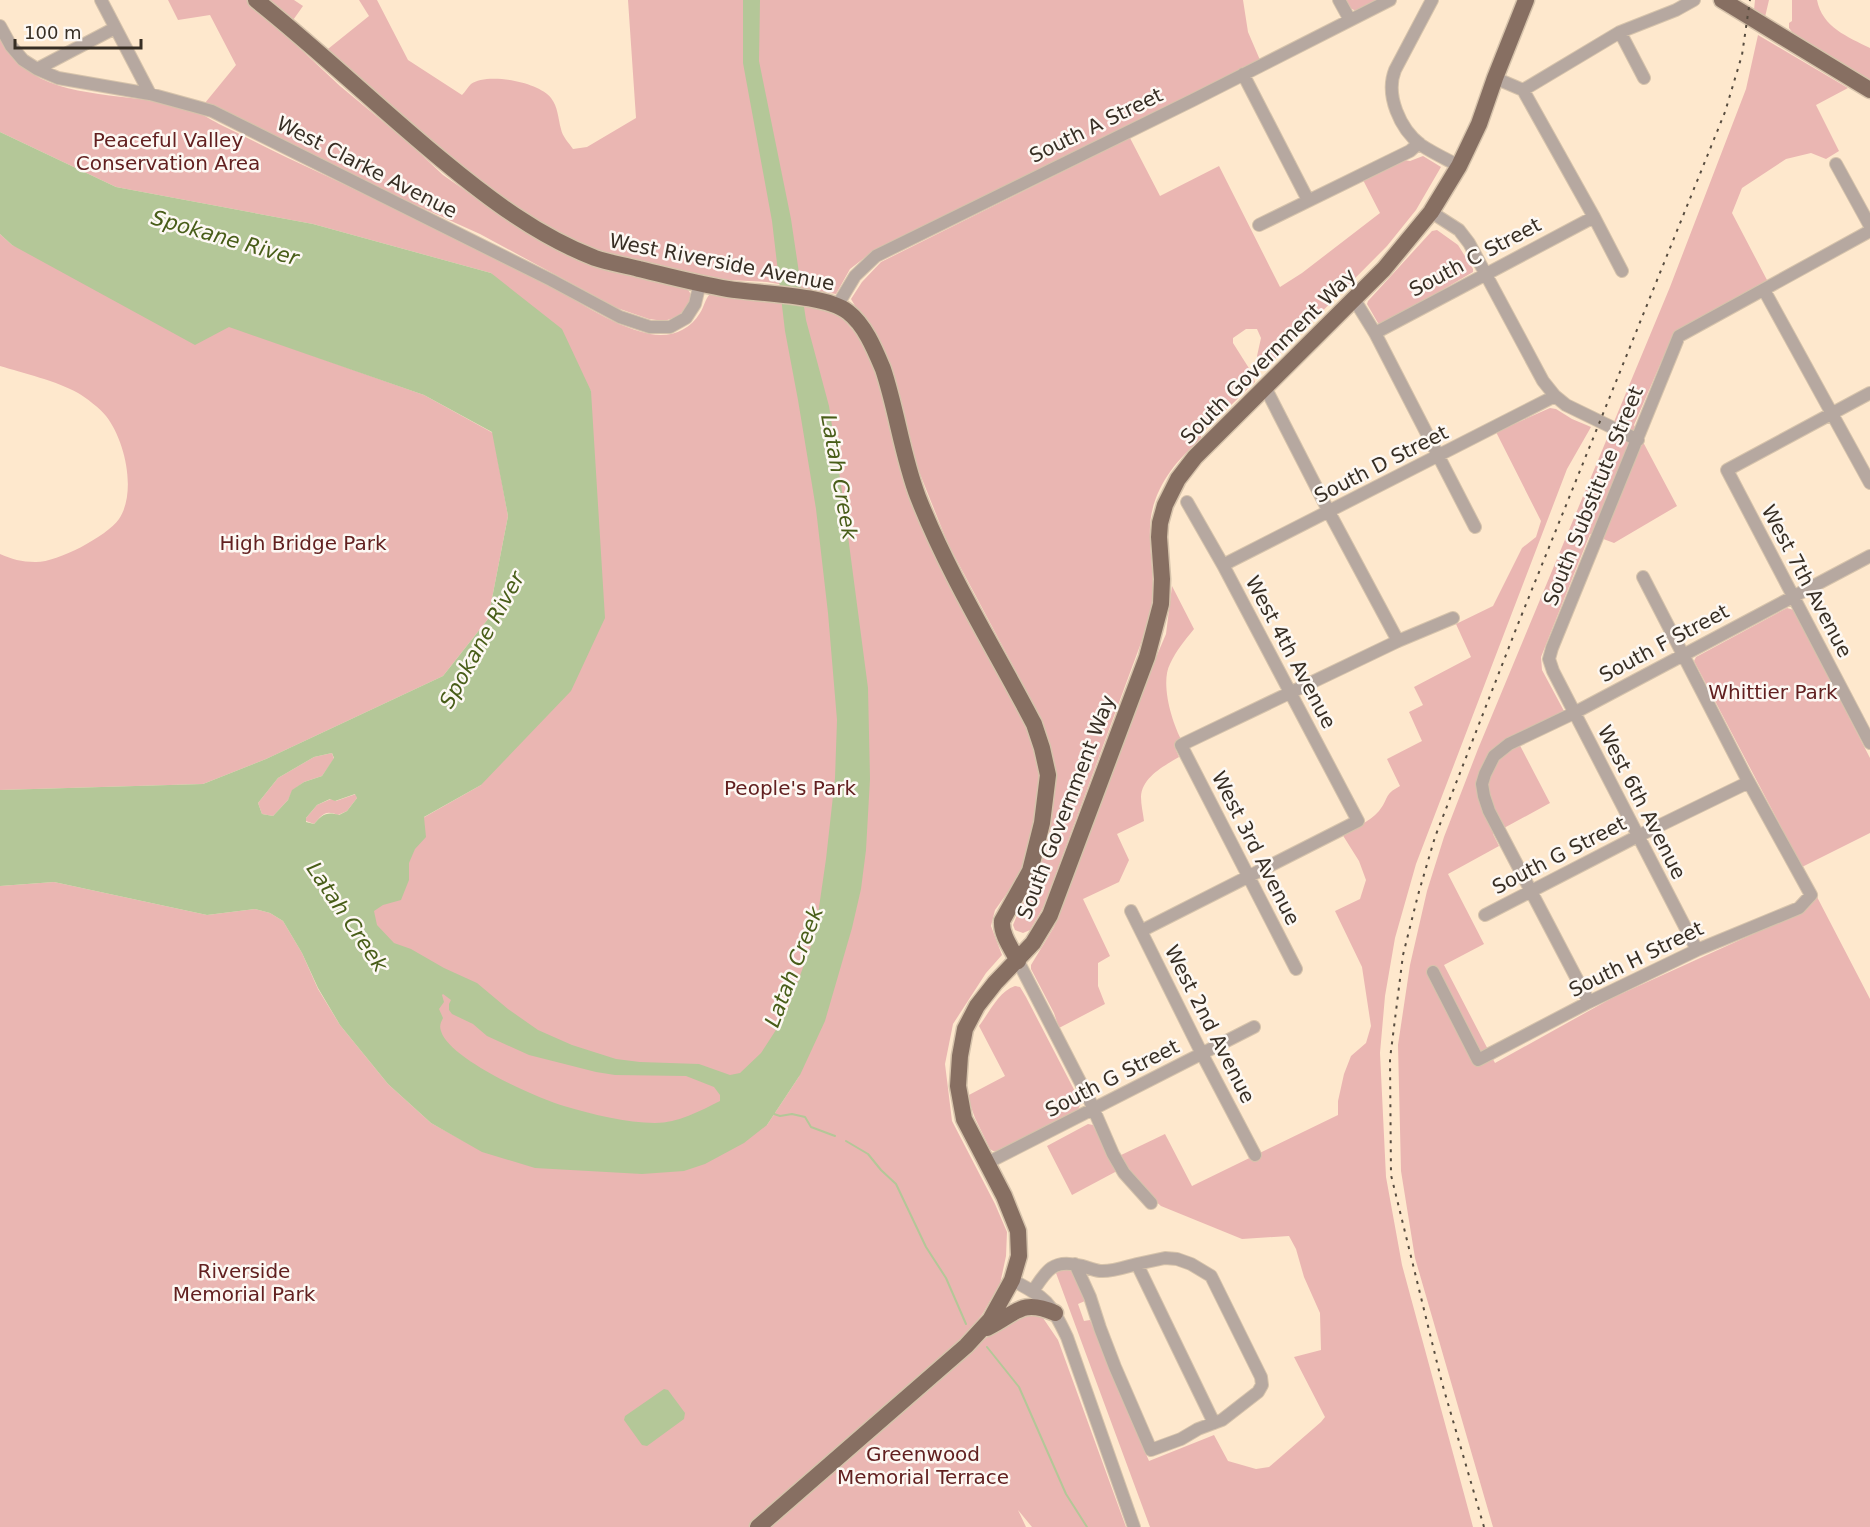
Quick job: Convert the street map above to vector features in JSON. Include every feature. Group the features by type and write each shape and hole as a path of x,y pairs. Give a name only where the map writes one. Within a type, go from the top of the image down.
{"main road":[{"name":"West Riverside Avenue","path":"256,0 402,127 498,205 548,235 596,258 734,290 819,301 837,306 848,312 857,322 878,356 890,391 918,496 954,574 1034,724 1042,748 1048,775 1037,848 1030,871 1002,921 1003,933 1018,961"},
{"name":"South Government Way","path":"758,1527 979,1333 990,1320 1012,1280 1019,1256 1018,1231 1004,1196 964,1119 958,1086 965,1029 977,1006 995,983 1033,943 1050,915 1147,657 1161,604 1160,523 1171,491 1178,478 1196,458 1404,248 1431,212 1459,165 1479,124 1526,0"},
{"path":"1722,0 1870,90"},
{"path":"979,1333 998,1323 1011,1312 1023,1308 1034,1306 1055,1313"}],"street":[{"path":"101,0 150,94"},
{"path":"1339,0 1350,20"},
{"name":"South A Street","path":"837,306 855,276 876,256 1390,0"},
{"path":"1432,0 1395,70 1392,79 1392,95 1408,130 1419,143 1459,165"},
{"path":"1523,90 1620,32 1676,10 1694,0"},
{"name":"West Clarke Avenue","path":"0,26 11,46 23,60 37,69 58,78 150,94 212,111 620,317 650,327 669,327 686,318 695,304 700,283"},
{"path":"37,69 115,28"},
{"path":"1620,32 1644,78"},
{"path":"1243,74 1308,200"},
{"path":"1495,78 1523,90 1622,271"},
{"path":"1260,225 1410,151 1419,143"},
{"path":"1836,164 1870,226"},
{"path":"1431,212 1459,230 1469,243 1543,381 1556,396 1566,405 1638,440"},
{"name":"South C Street","path":"1374,333 1594,217"},
{"path":"1870,231 1764,290 1870,483"},
{"name":"South Substitute Street","path":"1552,671 1549,659 1552,648 1679,336 1764,290"},
{"path":"1354,300 1374,333 1475,527"},
{"path":"1265,387 1398,641"},
{"path":"1832,413 1870,393"},
{"name":"South D Street","path":"1223,565 1556,396"},
{"name":"West 7th Avenue","path":"1832,413 1726,470 1870,743"},
{"name":"West 4th Avenue","path":"1187,501 1358,821 1248,877"},
{"name":"South F Street","path":"1533,892 1489,811 1484,796 1482,784 1494,756 1509,744 1574,713 1870,556"},
{"path":"1643,577 1749,782"},
{"path":"1290,692 1453,618"},
{"name":"West 6th Avenue","path":"1552,671 1697,950"},
{"name":"West 3rd Avenue","path":"1290,692 1181,745 1296,969"},
{"name":"South G Street","path":"1485,915 1749,782"},
{"name":"South H Street","path":"1433,972 1478,1060 1589,1002 1697,950 1799,908 1811,895 1749,782"},
{"path":"1141,930 1248,877"},
{"path":"1533,892 1589,1002"},
{"name":"West 2nd Avenue","path":"1131,911 1255,1155"},
{"path":"1018,961 1113,1154 1124,1173 1151,1203"},
{"name":"South G Street","path":"987,1163 1254,1027"},
{"path":"1033,1291 1046,1272 1061,1264 1075,1264 1099,1271 1111,1271 1165,1258 1191,1264 1211,1276 1261,1377 1262,1385 1258,1392 1229,1415 1181,1439 1151,1450 1115,1367 1090,1297 1075,1264"},
{"path":"1137,1264 1214,1423"},
{"path":"1012,1280 1047,1300 1055,1313 1067,1338 1134,1527"}],"green space":[{"path":"168,0 248,0 340,86 410,144 443,175 489,207 687,288 692,296 689,306 677,317 664,321 649,319 617,308 480,234 400,198 205,103 236,65 210,15 178,20"},
{"path":"262,0 294,0 303,6 291,23"},
{"path":"359,0 377,0 408,60 462,95 471,84 489,79 525,83 545,92 553,101 564,137 573,149 587,147 636,118 628,0 1243,0 1248,32 1260,60 868,255 850,269 836,294 767,282 709,279 591,249 491,196 323,53 369,16"},
{"path":"1344,0 1379,0 1356,11 1348,7"},
{"path":"1755,0 1769,0 1765,17 1754,10"},
{"path":"1792,0 1817,0 1824,17 1830,24 1870,48 1870,80 1793,33 1789,28 1789,23 1792,21"},
{"path":"1758,35 1848,88 1816,105 1839,151 1826,159 1811,153 1786,159 1742,188 1732,213 1767,280 1672,337 1634,425 1677,506 1614,543 1590,534 1541,657 1542,670 1564,711 1515,736 1550,803 1493,834 1499,846 1448,874 1484,944 1444,965 1495,1063 1612,998 1797,914 1816,895 1870,999 1870,1527 1493,1527 1415,1258 1401,1171 1398,1045 1410,965 1427,891 1444,837 1478,749 1670,287 1746,89"},
{"path":"0,37 23,66 49,82 88,92 172,105 198,113 550,285 605,317 635,330 665,335 685,329 696,319 710,294 801,303 841,316 865,345 885,394 906,479 1031,729 1044,774 1023,871 995,910 991,926 1002,955 986,973 953,1024 945,1064 952,1121 1007,1232 1006,1256 1000,1284 983,1313 943,1366 946,1371 1012,1317 1031,1312 1043,1318 1058,1340 1126,1527 1032,1527 1018,1510 1026,1527 0,1527 0,886 54,882 207,915 255,909 270,913 283,921 302,953 318,989 340,1025 388,1084 431,1123 482,1151 505,1149 301,887 481,785 591,391 491,273 313,224 116,187 0,132","holes":["800,1075 767,1125 506,1149 762,1107"]},
{"path":"1130,138 1160,196 1219,166 1280,287 1302,273 1380,213 1363,180 1404,160 1410,161 1423,156 1441,167 1416,210 1387,246 1267,367 1261,366 1257,356 1261,338 1257,329 1246,329 1233,338 1233,343 1252,373 1255,382 1201,434 1201,440 1172,470 1158,494 1150,521 1153,596 1145,632 1044,906 1030,930 1023,933 1015,930 1013,925 1035,872 1053,773 1043,722 948,544 918,469 890,365 851,299 862,282 881,262"},
{"path":"1437,230 1458,245 1473,272 1384,324 1378,323 1367,304 1368,301 1432,231"},
{"name":"High Bridge Park","path":"0,234 12,245 229,326 424,395 493,433 508,516 488,619 443,676 266,759 203,784 0,790 0,554 12,559 35,562 55,558 80,548 113,526 119,519 124,508 128,481 119,438 100,410 70,389 0,366"},
{"path":"1550,408 1591,427 1567,469 1416,864 1395,938 1385,996 1380,1053 1386,1177 1402,1265 1473,1527 1150,1527 1056,1273 1064,1269 1073,1271 1085,1301 1078,1304 1084,1321 1090,1320 1149,1461 1214,1435 1228,1461 1256,1469 1269,1467 1325,1417 1294,1357 1321,1350 1320,1313 1289,1236 1242,1239 1161,1206 1148,1195 1119,1156 1165,1134 1192,1186 1338,1115 1338,1101 1344,1074 1351,1056 1366,1043 1371,1026 1362,967 1335,911 1360,899 1366,880 1359,861 1342,834 1375,815 1389,795 1400,786 1387,759 1422,741 1409,712 1423,705 1414,687 1471,657 1456,624 1493,606 1522,548 1536,537 1541,521 1496,432"},
{"path":"1172,586 1194,629 1175,655 1167,672 1168,703 1182,741 1174,745 1179,757 1155,773 1145,784 1141,797 1144,821 1117,834 1129,860 1119,882 1083,899 1110,956 1098,963 1098,986 1105,1004 1059,1028 1031,965 1054,927 1146,681 1166,634"},
{"name":"Whittier Park","path":"1787,608 1794,610 1870,758 1870,833 1802,867 1694,661 1696,657"},
{"path":"332,753 334,759 322,776 304,782 293,790 288,800 273,816 262,814 258,803 278,778 314,757"},
{"path":"356,794 357,798 347,811 338,815 324,814 314,824 306,821 317,805 331,799 336,801"},
{"path":"1015,986 1020,987 1026,997 1081,1103 1078,1110 998,1151 993,1151 975,1118 967,1096 1005,1076 979,1026 999,997"},
{"path":"1088,1124 1093,1125 1117,1171 1072,1195 1047,1146"}],"water":[{"path":"743,0 760,0 759,61 791,219 806,320 829,406 868,688 870,779 866,850 861,889 825,1021 800,1075 767,1125 744,1143 705,1164 684,1171 642,1174 535,1168 482,1152 431,1123 388,1084 340,1025 283,921 270,913 255,909 207,915 54,882 0,886 0,790 203,784 266,759 443,676 488,619 508,516 492,432 424,395 229,327 195,345 12,245 0,234 0,132 116,187 313,224 491,273 562,329 591,391 605,618 571,691 481,785 424,817 426,837 415,849 409,863 409,880 401,900 383,905 374,911 377,925 394,943 411,949 477,983 538,1030 572,1045 616,1059 699,1064 730,1075 740,1073 761,1053 785,1016 815,935 835,778 837,720 816,509 785,331 772,221 743,63","holes":["332,753 334,758 322,776 304,782 292,790 288,800 273,816 262,814 258,803 278,778 314,757","355,794 357,798 347,811 339,815 327,814 314,824 306,822 306,818 317,805 330,799 335,801","442,995 451,1000 449,1010 452,1014 473,1024 487,1036 529,1055 615,1075 686,1076 714,1087 720,1095 720,1101 680,1119 655,1123 609,1117 551,1102 495,1076 476,1065 447,1042 440,1027 443,1018 439,1009 444,1002"]},
{"path":"664,1389 668,1390 685,1413 684,1419 647,1446 642,1445 624,1420 625,1416"}],"waterway":[{"path":"774,1114 805,1117 811,1127 835,1136"},
{"path":"846,1141 868,1154 896,1184 926,1247 946,1278 966,1324"},
{"path":"987,1347 1019,1387 1066,1494 1087,1527"}],"railway":[{"path":"1484,1527 1442,1383 1391,1175 1390,1059 1403,955 1435,837 1518,624 1725,112 1742,55 1750,0"}],"park label":[{"name":"Peaceful Valley Conservation Area","path":"168,152"},
{"name":"People's Park","path":"790,788"},
{"name":"Riverside Memorial Park","path":"244,1282"},
{"name":"Greenwood Memorial Terrace","path":"923,1466"}],"water label":[{"name":"Spokane River","path":"225,238"},
{"name":"Latah Creek","path":"839,477"},
{"name":"Spokane River","path":"482,640"},
{"name":"Latah Creek","path":"347,917"},
{"name":"Latah Creek","path":"794,967"}]}
